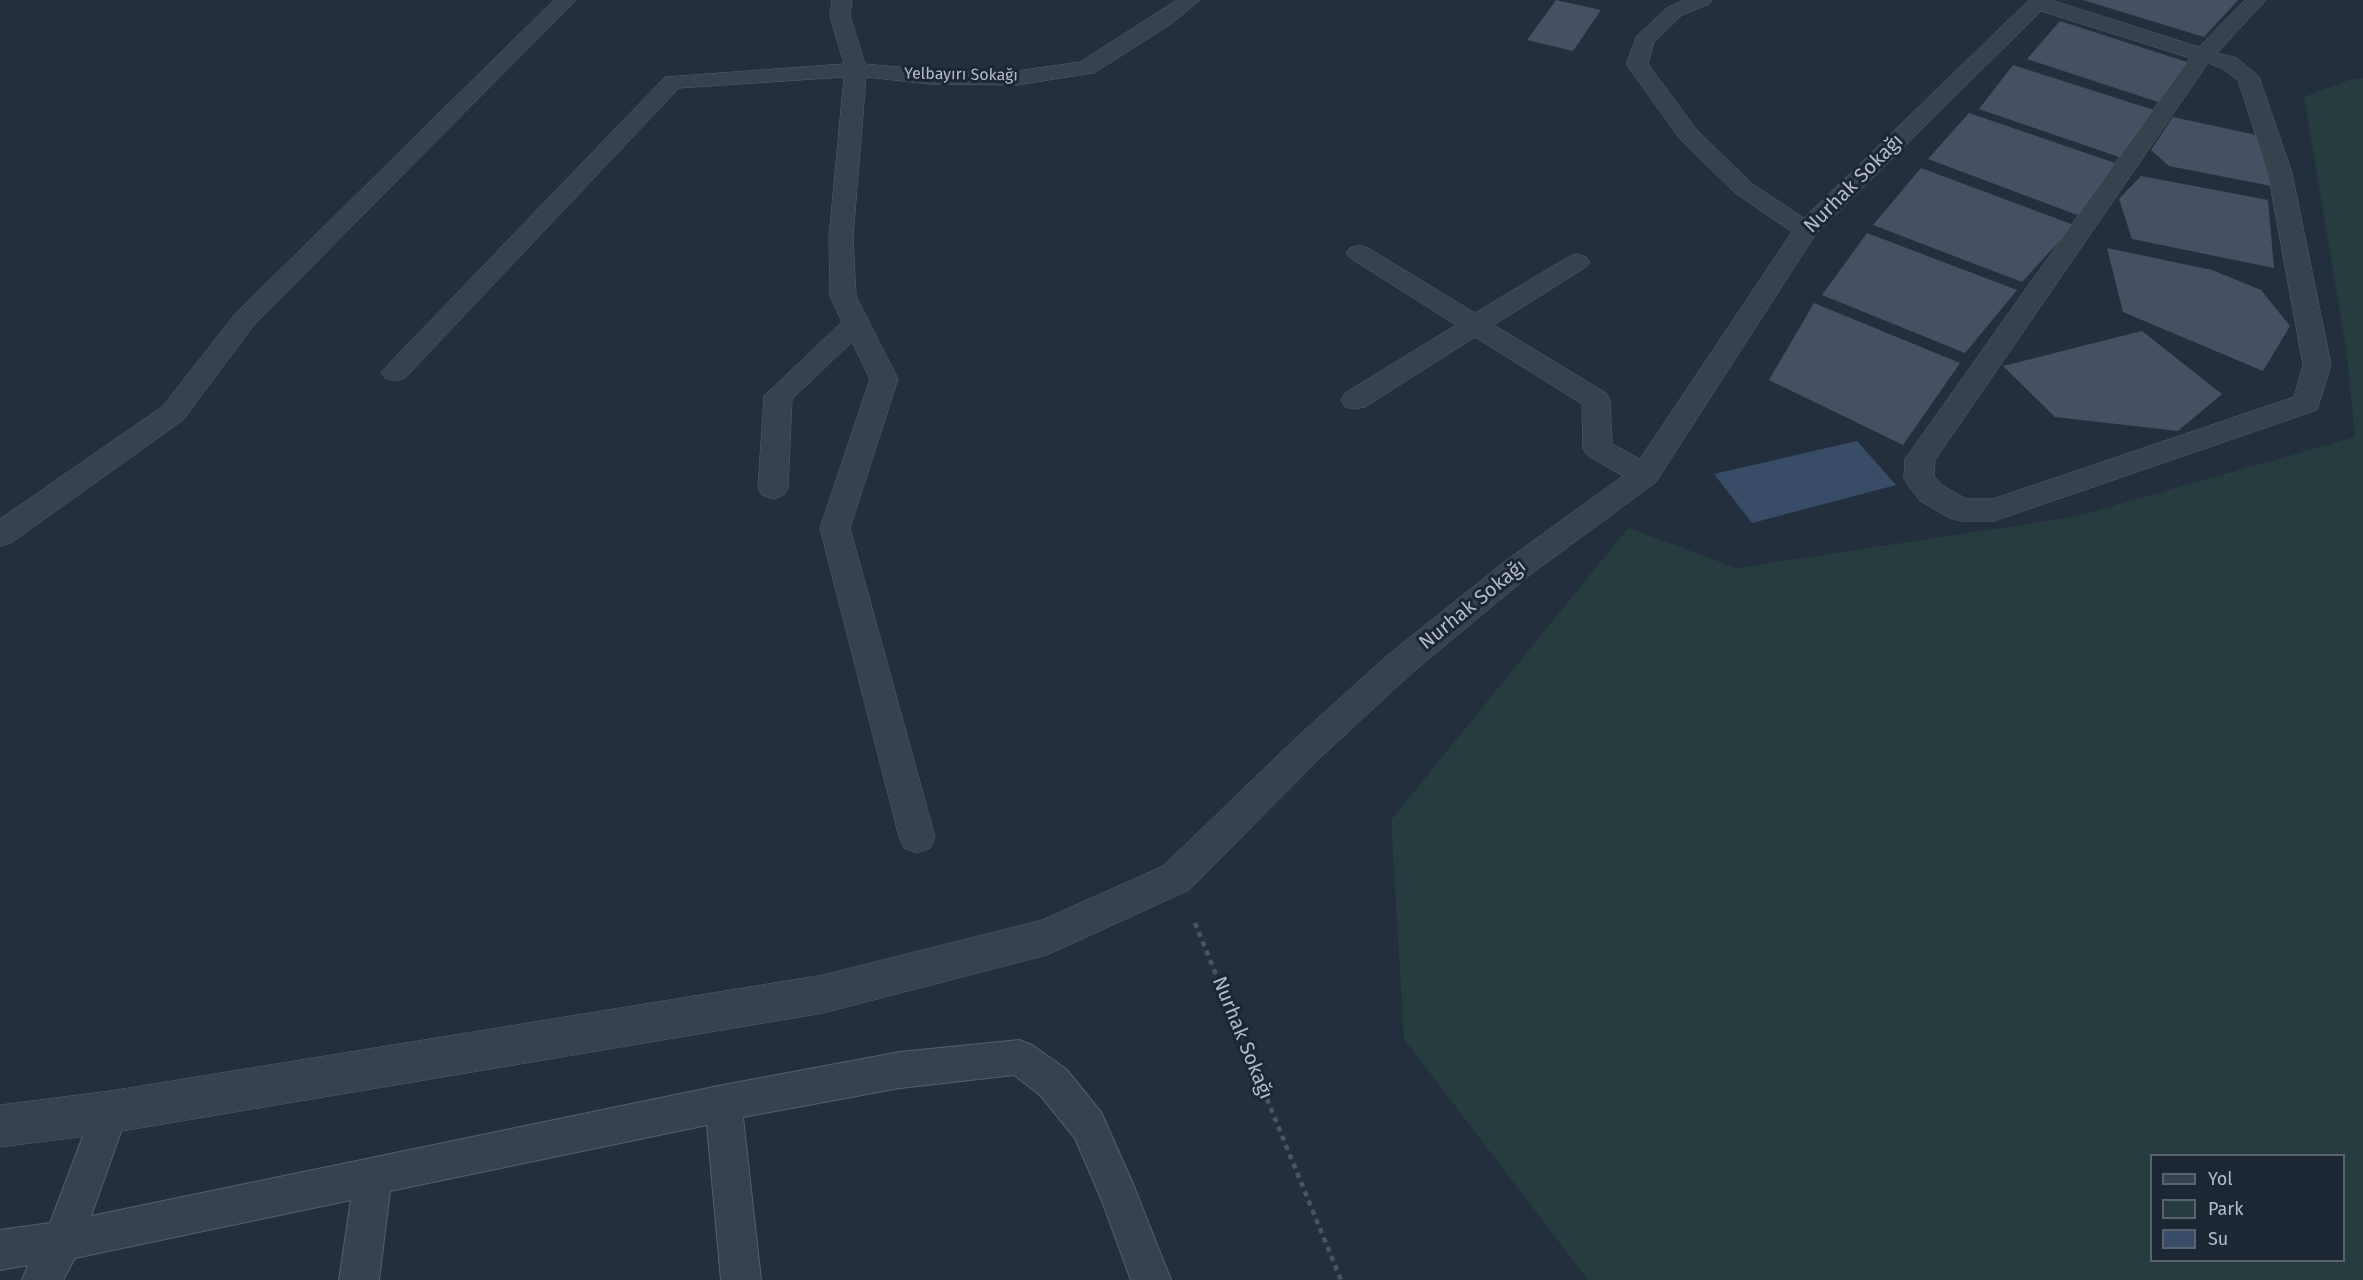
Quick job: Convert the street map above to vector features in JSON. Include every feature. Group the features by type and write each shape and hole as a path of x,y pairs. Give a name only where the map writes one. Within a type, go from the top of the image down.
{"street":[{"path":"0,535 173,413 245,319 566,0"},
{"path":"842,0 840,16 856,70 841,237 843,296 884,379 835,528 917,837"},
{"name":"Yelbayırı Sokağı","path":"395,372 673,82 856,70 930,77 1017,78 1086,68 1164,20 1190,0"},
{"path":"1702,0 1675,11 1644,40 1637,64 1688,134 1736,180 1806,230"},
{"path":"2039,2 2203,55 2229,63 2248,77 2280,173 2317,365 2307,403 1994,510 1961,510 1931,493 1919,478 1920,459 2203,55 2256,0"},
{"name":"Nurhak Sokağı","path":"1176,878 1309,747 1401,663 1519,567 1645,475 1806,230 2039,2"},
{"path":"1359,254 1596,400 1598,449 1645,475"},
{"path":"1355,400 1577,262"},
{"path":"773,488 778,396 857,323"},
{"path":"0,1126 110,1112 824,994 1047,937 1176,878"}],"lane":[{"path":"0,1250 63,1241 723,1104 900,1070 1019,1057 1053,1082 1088,1125 1120,1197 1150,1280"},
{"path":"723,1104 741,1280"},
{"path":"42,1280 63,1241 110,1112"},
{"path":"359,1280 373,1177"}],"path":[{"name":"Nurhak Sokağı","path":"1176,878 1341,1280"}],"green space":[{"path":"2363,78 2363,1280 1588,1280 1404,1039 1391,820 1628,528 1737,568 2074,517 2355,437 2346,348 2304,97 2349,80"}],"water":[{"path":"1857,441 1896,485 1752,523 1714,474"}],"building":[{"path":"1556,0 1601,10 1573,51 1527,40"},
{"path":"2083,0 2238,0 2204,37"},
{"path":"2060,21 2193,64 2158,102 2027,59"},
{"path":"2013,65 2157,111 2122,158 1979,109"},
{"path":"1969,113 2121,165 2080,216 1928,159"},
{"path":"2173,117 2256,135 2271,186 2169,166 2151,150"},
{"path":"1921,168 2074,225 2022,282 1873,225"},
{"path":"2141,176 2268,200 2274,268 2132,239 2119,199"},
{"path":"1867,233 2017,290 1965,353 1822,295"},
{"path":"2107,248 2212,270 2261,290 2290,326 2263,371 2123,312"},
{"path":"1814,303 1960,363 1903,445 1769,380"},
{"path":"2142,331 2222,394 2178,431 2055,417 2003,366"}]}
